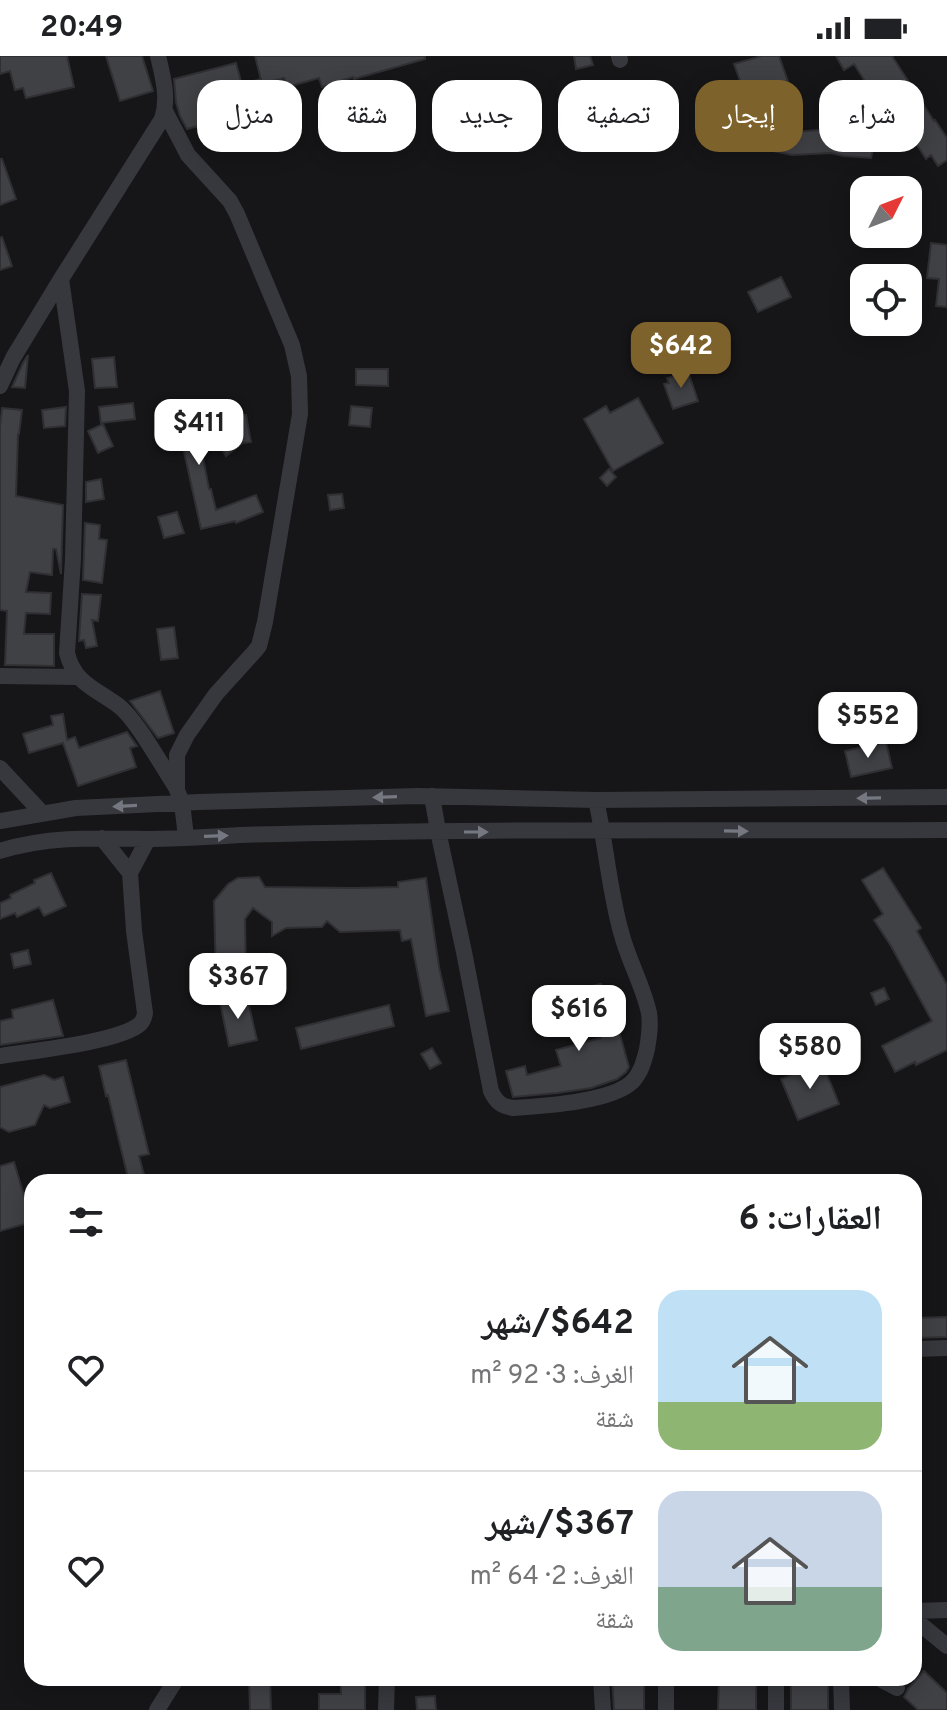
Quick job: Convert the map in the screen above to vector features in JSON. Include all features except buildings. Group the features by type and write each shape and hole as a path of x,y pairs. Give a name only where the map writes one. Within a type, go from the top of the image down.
{"street":[{"path":"0,386 13,358 162,119 165,111 164,82 158,56"},
{"path":"165,111 188,155 230,201 237,214 292,345 299,376 300,414 259,646 216,694 177,755 186,837"},
{"path":"61,279 77,391 73,559 67,653 77,677 128,714 180,796"},
{"path":"0,676 77,677"},
{"path":"0,768 43,814"},
{"path":"0,821 76,808 180,796 432,796 596,800 947,797"},
{"path":"432,796 491,1091 499,1104 514,1108 570,1104 618,1091 630,1083 645,1059 651,1027 649,1011 621,931 596,800"},
{"path":"0,851 50,839 349,832 947,830"},
{"path":"102,838 130,873"},
{"path":"0,1056 110,1037 143,1021 145,1013 130,873 148,839"},
{"path":"922,1349 947,1348"},
{"path":"922,1611 947,1610"},
{"path":"922,1626 947,1646"},
{"path":"157,1710 172,1686"},
{"path":"386,1710 387,1686"},
{"path":"602,1686 603,1710"},
{"path":"666,1686 666,1710"},
{"path":"776,1686 776,1710"},
{"path":"841,1686 842,1710"},
{"path":"893,1686 897,1688"}]}
